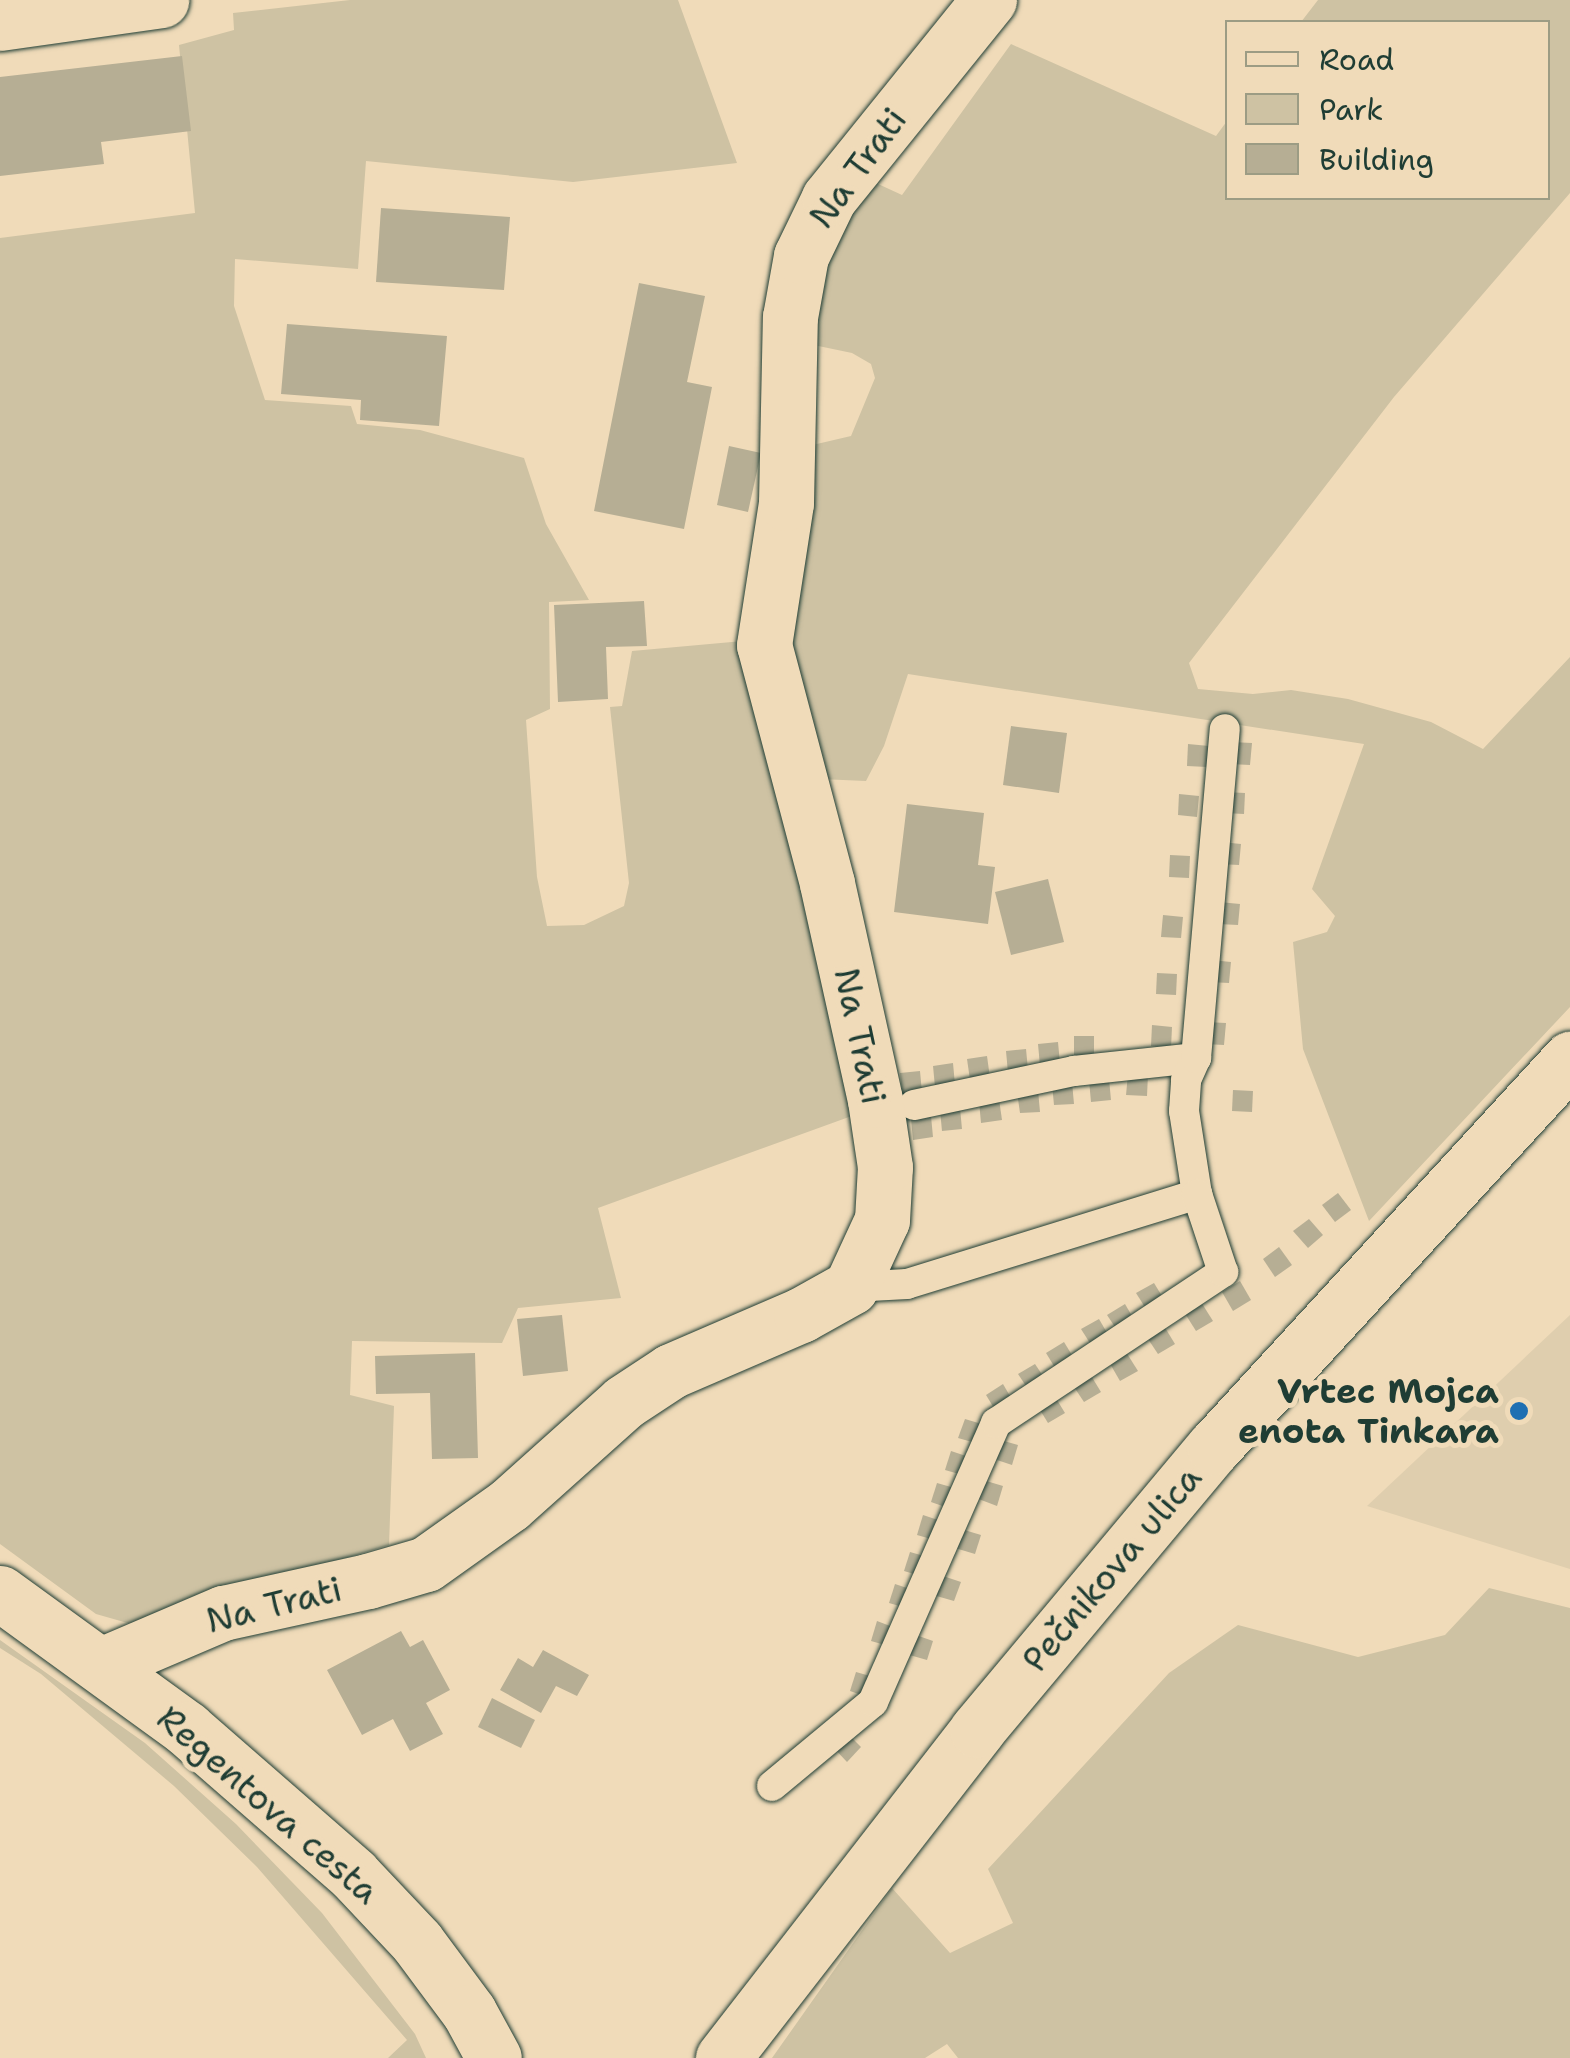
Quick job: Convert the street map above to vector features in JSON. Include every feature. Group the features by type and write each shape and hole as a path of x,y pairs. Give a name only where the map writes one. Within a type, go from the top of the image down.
{"street":[{"path":"0,22 161,0"},
{"name":"Na Trati","path":"102,1665 224,1612 368,1582 426,1564 509,1505 624,1402 671,1371 801,1315 851,1287 882,1220 886,1167 827,883 764,645 786,503 790,317 801,256 829,198 989,0"},
{"name":"Pečnikova ulica","path":"723,2058 977,1730 1214,1447 1570,1059"},
{"name":"Regentova cesta","path":"0,1592 102,1665 276,1802 353,1874 417,1942 469,2012 494,2058"}],"lane":[{"path":"772,1786 873,1702 996,1423 1223,1272 1198,1194 1184,1111 1186,1080 1196,1058 1224,729"},
{"path":"914,1105 1074,1071 1196,1058"},
{"path":"851,1287 906,1284 1198,1194"}],"shaded area":[{"name":"Vrtec Mojca enota Tinkara","path":"1570,1315 1570,1569 1367,1506"}],"green space":[{"path":"350,0 678,0 737,163 573,182 366,161 358,269 235,259 234,306 265,400 351,406 357,424 420,430 524,458 546,524 589,600 549,602 550,709 526,720 537,877 547,926 584,925 624,906 629,883 610,707 622,706 632,651 743,641 860,1113 598,1208 621,1298 518,1308 502,1343 352,1341 350,1395 394,1406 389,1545 276,1579 145,1628 96,1614 0,1544 0,238 195,213 179,45 234,30 233,13"},
{"path":"1318,0 1570,0 1570,193 1394,397 1189,663 1198,689 1253,694 1291,690 1348,699 1431,722 1483,749 1570,657 1570,1007 1369,1221 1303,1049 1293,942 1327,932 1335,916 1312,889 1364,744 908,674 884,746 866,781 820,779 781,613 804,447 851,436 875,378 871,364 852,353 804,343 805,305 863,177 902,195 1011,44 1216,136 1225,124 1225,200 1550,200 1550,20 1303,20"},
{"path":"1489,1588 1570,1608 1570,2058 958,2058 947,2044 925,2058 772,2058 892,1888 950,1953 1013,1923 988,1869 1169,1673 1238,1625 1358,1657 1445,1635"},
{"path":"0,1640 145,1743 236,1824 322,1913 415,2034 426,2058 388,2058 407,2040 257,1867 174,1786 41,1674 0,1648"}],"building":[{"path":"182,56 191,131 101,142 104,164 0,176 0,77"},
{"path":"381,208 510,217 504,290 376,282"},
{"path":"639,283 705,296 687,382 712,387 684,529 594,511"},
{"path":"287,324 447,336 439,426 360,420 361,400 281,394"},
{"path":"729,446 761,453 748,512 717,505"},
{"path":"644,601 647,646 606,647 608,699 558,702 554,605"},
{"path":"1011,726 1067,733 1059,793 1003,785"},
{"path":"1231,742 1252,743 1250,765 1230,764"},
{"path":"1188,744 1209,746 1207,767 1187,766"},
{"path":"1225,792 1245,793 1244,814 1224,813"},
{"path":"1179,794 1199,796 1197,817 1178,815"},
{"path":"907,804 984,813 978,865 995,867 988,924 894,912"},
{"path":"1221,842 1241,844 1239,865 1219,864"},
{"path":"1170,855 1190,856 1189,878 1169,877"},
{"path":"1048,879 1064,942 1011,955 995,892"},
{"path":"1219,902 1240,904 1238,925 1218,924"},
{"path":"1163,915 1183,917 1181,938 1161,937"},
{"path":"1211,960 1231,962 1229,983 1209,982"},
{"path":"1157,973 1177,974 1176,995 1156,994"},
{"path":"1206,1022 1226,1023 1224,1045 1204,1044"},
{"path":"1152,1025 1172,1027 1171,1048 1151,1046"},
{"path":"1074,1036 1094,1036 1094,1058 1074,1058"},
{"path":"1058,1042 1060,1064 1040,1066 1038,1044"},
{"path":"1026,1049 1028,1070 1008,1073 1006,1051"},
{"path":"987,1056 990,1078 970,1080 967,1059"},
{"path":"953,1063 955,1085 935,1087 933,1066"},
{"path":"920,1071 922,1093 902,1094 900,1073"},
{"path":"1128,1074 1148,1074 1147,1096 1126,1095"},
{"path":"1109,1079 1111,1100 1091,1102 1089,1080"},
{"path":"1072,1082 1074,1104 1054,1105 1052,1084"},
{"path":"1038,1090 1040,1112 1020,1113 1017,1092"},
{"path":"1233,1090 1253,1091 1252,1112 1232,1111"},
{"path":"999,1099 1002,1120 981,1123 979,1101"},
{"path":"960,1108 962,1129 942,1131 940,1110"},
{"path":"931,1116 933,1137 913,1140 911,1119"},
{"path":"1338,1193 1351,1210 1335,1222 1322,1205"},
{"path":"1309,1219 1323,1235 1308,1248 1293,1231"},
{"path":"1279,1247 1292,1265 1275,1277 1263,1259"},
{"path":"1240,1281 1251,1300 1233,1311 1222,1292"},
{"path":"1154,1283 1165,1301 1148,1312 1136,1293"},
{"path":"1201,1302 1213,1321 1196,1331 1184,1312"},
{"path":"1125,1304 1136,1323 1119,1333 1107,1315"},
{"path":"562,1315 568,1371 523,1376 517,1319"},
{"path":"1099,1319 1110,1338 1093,1348 1081,1329"},
{"path":"1164,1326 1175,1344 1158,1354 1146,1336"},
{"path":"1064,1342 1075,1360 1057,1371 1046,1353"},
{"path":"1126,1352 1138,1371 1120,1381 1109,1362"},
{"path":"475,1353 478,1458 432,1459 430,1393 376,1394 375,1356"},
{"path":"1035,1364 1047,1382 1030,1392 1018,1374"},
{"path":"1090,1374 1101,1392 1084,1402 1072,1384"},
{"path":"1003,1384 1014,1403 997,1413 986,1395"},
{"path":"1054,1395 1065,1413 1048,1423 1037,1405"},
{"path":"965,1419 985,1425 979,1444 958,1438"},
{"path":"997,1439 1018,1445 1012,1465 991,1458"},
{"path":"951,1451 972,1458 966,1476 945,1470"},
{"path":"983,1480 1003,1486 997,1506 976,1498"},
{"path":"937,1483 958,1489 951,1509 931,1502"},
{"path":"923,1515 944,1522 938,1541 917,1535"},
{"path":"961,1529 981,1535 975,1554 955,1548"},
{"path":"910,1552 931,1558 924,1577 904,1571"},
{"path":"940,1575 961,1582 954,1601 933,1595"},
{"path":"895,1584 916,1591 910,1609 889,1603"},
{"path":"877,1621 898,1629 892,1647 871,1641"},
{"path":"401,1631 410,1647 423,1640 450,1690 426,1703 443,1734 410,1751 393,1719 362,1735 327,1670"},
{"path":"913,1634 933,1641 927,1660 906,1654"},
{"path":"543,1650 589,1675 577,1696 556,1686 541,1713 500,1690 518,1658 533,1667"},
{"path":"856,1672 877,1678 870,1698 850,1691"},
{"path":"492,1698 535,1720 521,1748 478,1727"},
{"path":"846,1732 861,1747 847,1762 832,1746"}],"place":[{"name":"Vrtec Mojca enota Tinkara","path":"1519,1411"}]}
